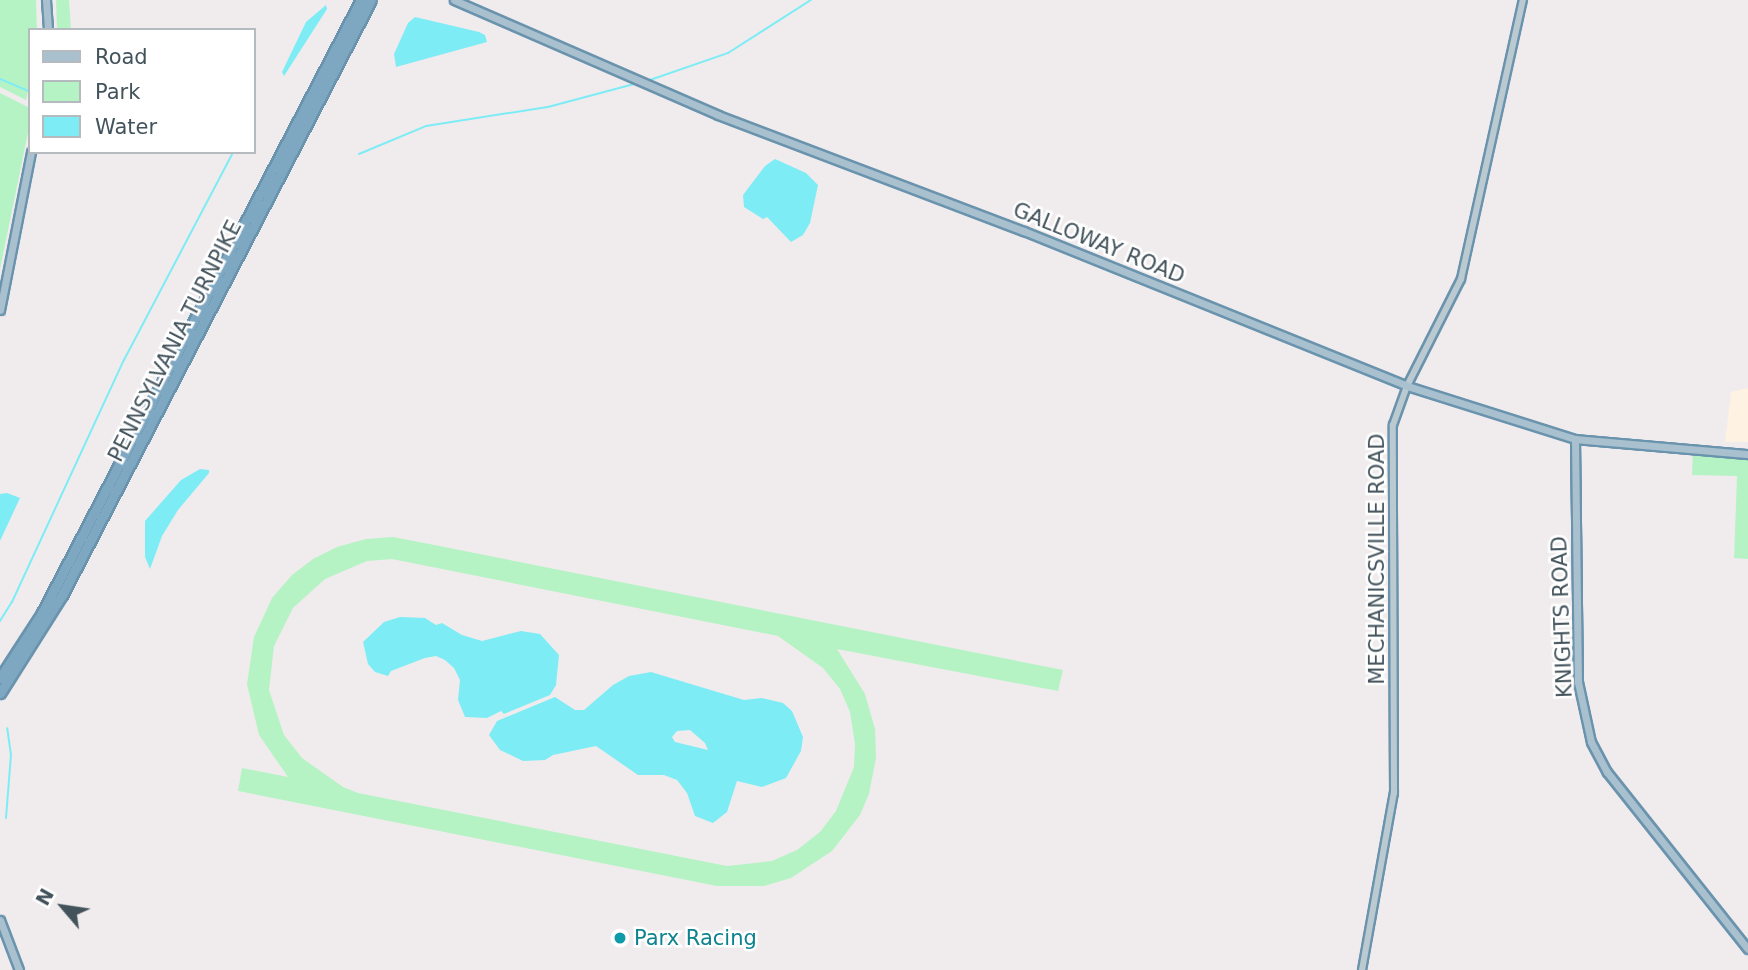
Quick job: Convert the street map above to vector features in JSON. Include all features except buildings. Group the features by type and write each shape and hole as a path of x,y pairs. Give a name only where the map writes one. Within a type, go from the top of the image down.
{"highway":[{"name":"PENNSYLVANIA TURNPIKE","path":"0,678 42,613 361,0"},
{"name":"PENNSYLVANIA TURNPIKE","path":"0,693 62,595 372,0"}],"main road":[{"path":"46,0 48,28"},
{"name":"GALLOWAY ROAD","path":"454,0 718,115 1011,226 1407,386 1575,439 1748,454"},
{"path":"0,310 31,154"},
{"name":"KNIGHTS ROAD","path":"1575,439 1578,682 1591,742 1607,772 1748,949"},
{"path":"0,920 19,970"}],"street":[{"name":"MECHANICSVILLE ROAD","path":"1362,970 1394,793 1393,430 1398,407 1407,386 1444,317 1463,273 1523,0"}],"shaded area":[{"path":"1748,388 1748,442 1725,442 1731,392"}],"green space":[{"path":"0,0 36,0 37,28 28,28 26,100 0,87"},
{"path":"56,0 69,0 71,28 57,28"},
{"path":"0,93 28,107 28,133 0,269"},
{"path":"1693,451 1748,454 1748,559 1734,558 1737,476 1692,475"},
{"path":"393,537 1063,670 1058,691 837,649 865,694 875,729 876,758 869,794 860,815 832,851 791,878 764,886 717,886 238,791 242,768 288,777 259,735 247,684 254,637 272,598 292,575 313,559 337,547 366,539","holes":["392,559 778,636 823,668 840,689 850,712 855,744 854,767 836,811 820,832 797,850 772,861 727,866 358,793 343,787 302,758 284,735 269,690 274,646 293,608 325,579 367,561"]}],"water":[{"path":"326,5 327,9 284,76 282,72 306,22"},
{"path":"415,17 479,32 485,35 487,42 396,67 394,54 408,23"},
{"path":"775,159 806,173 818,185 810,223 803,235 791,242 767,217 763,219 744,207 743,195 765,166"},
{"path":"200,469 209,470 209,473 178,510 162,536 150,569 145,557 145,521 181,480"},
{"path":"7,493 20,498 0,541 0,494"},
{"path":"400,617 425,618 436,625 442,623 462,635 482,641 521,631 540,634 559,655 556,685 550,695 504,714 501,711 487,718 465,717 458,700 460,680 454,668 445,660 436,656 425,658 391,671 388,676 375,672 368,664 363,642 384,622"},
{"path":"651,672 744,700 762,698 783,703 792,711 803,737 801,751 786,778 762,787 737,781 727,812 713,823 695,816 687,793 677,780 664,775 638,775 596,746 553,755 545,760 523,761 500,750 489,735 497,721 555,697 575,710 584,710 613,685 629,676","holes":["690,730 705,743 708,750 675,742 672,737 677,731"]}],"waterway":[{"path":"647,81 728,53 811,0"},
{"path":"0,79 28,91"},
{"path":"359,154 426,126 548,107 638,83"},
{"path":"0,621 12,602 124,360 232,154"},
{"path":"6,818 11,755 7,728"}],"place":[{"name":"Parx Racing","path":"620,938"}]}
